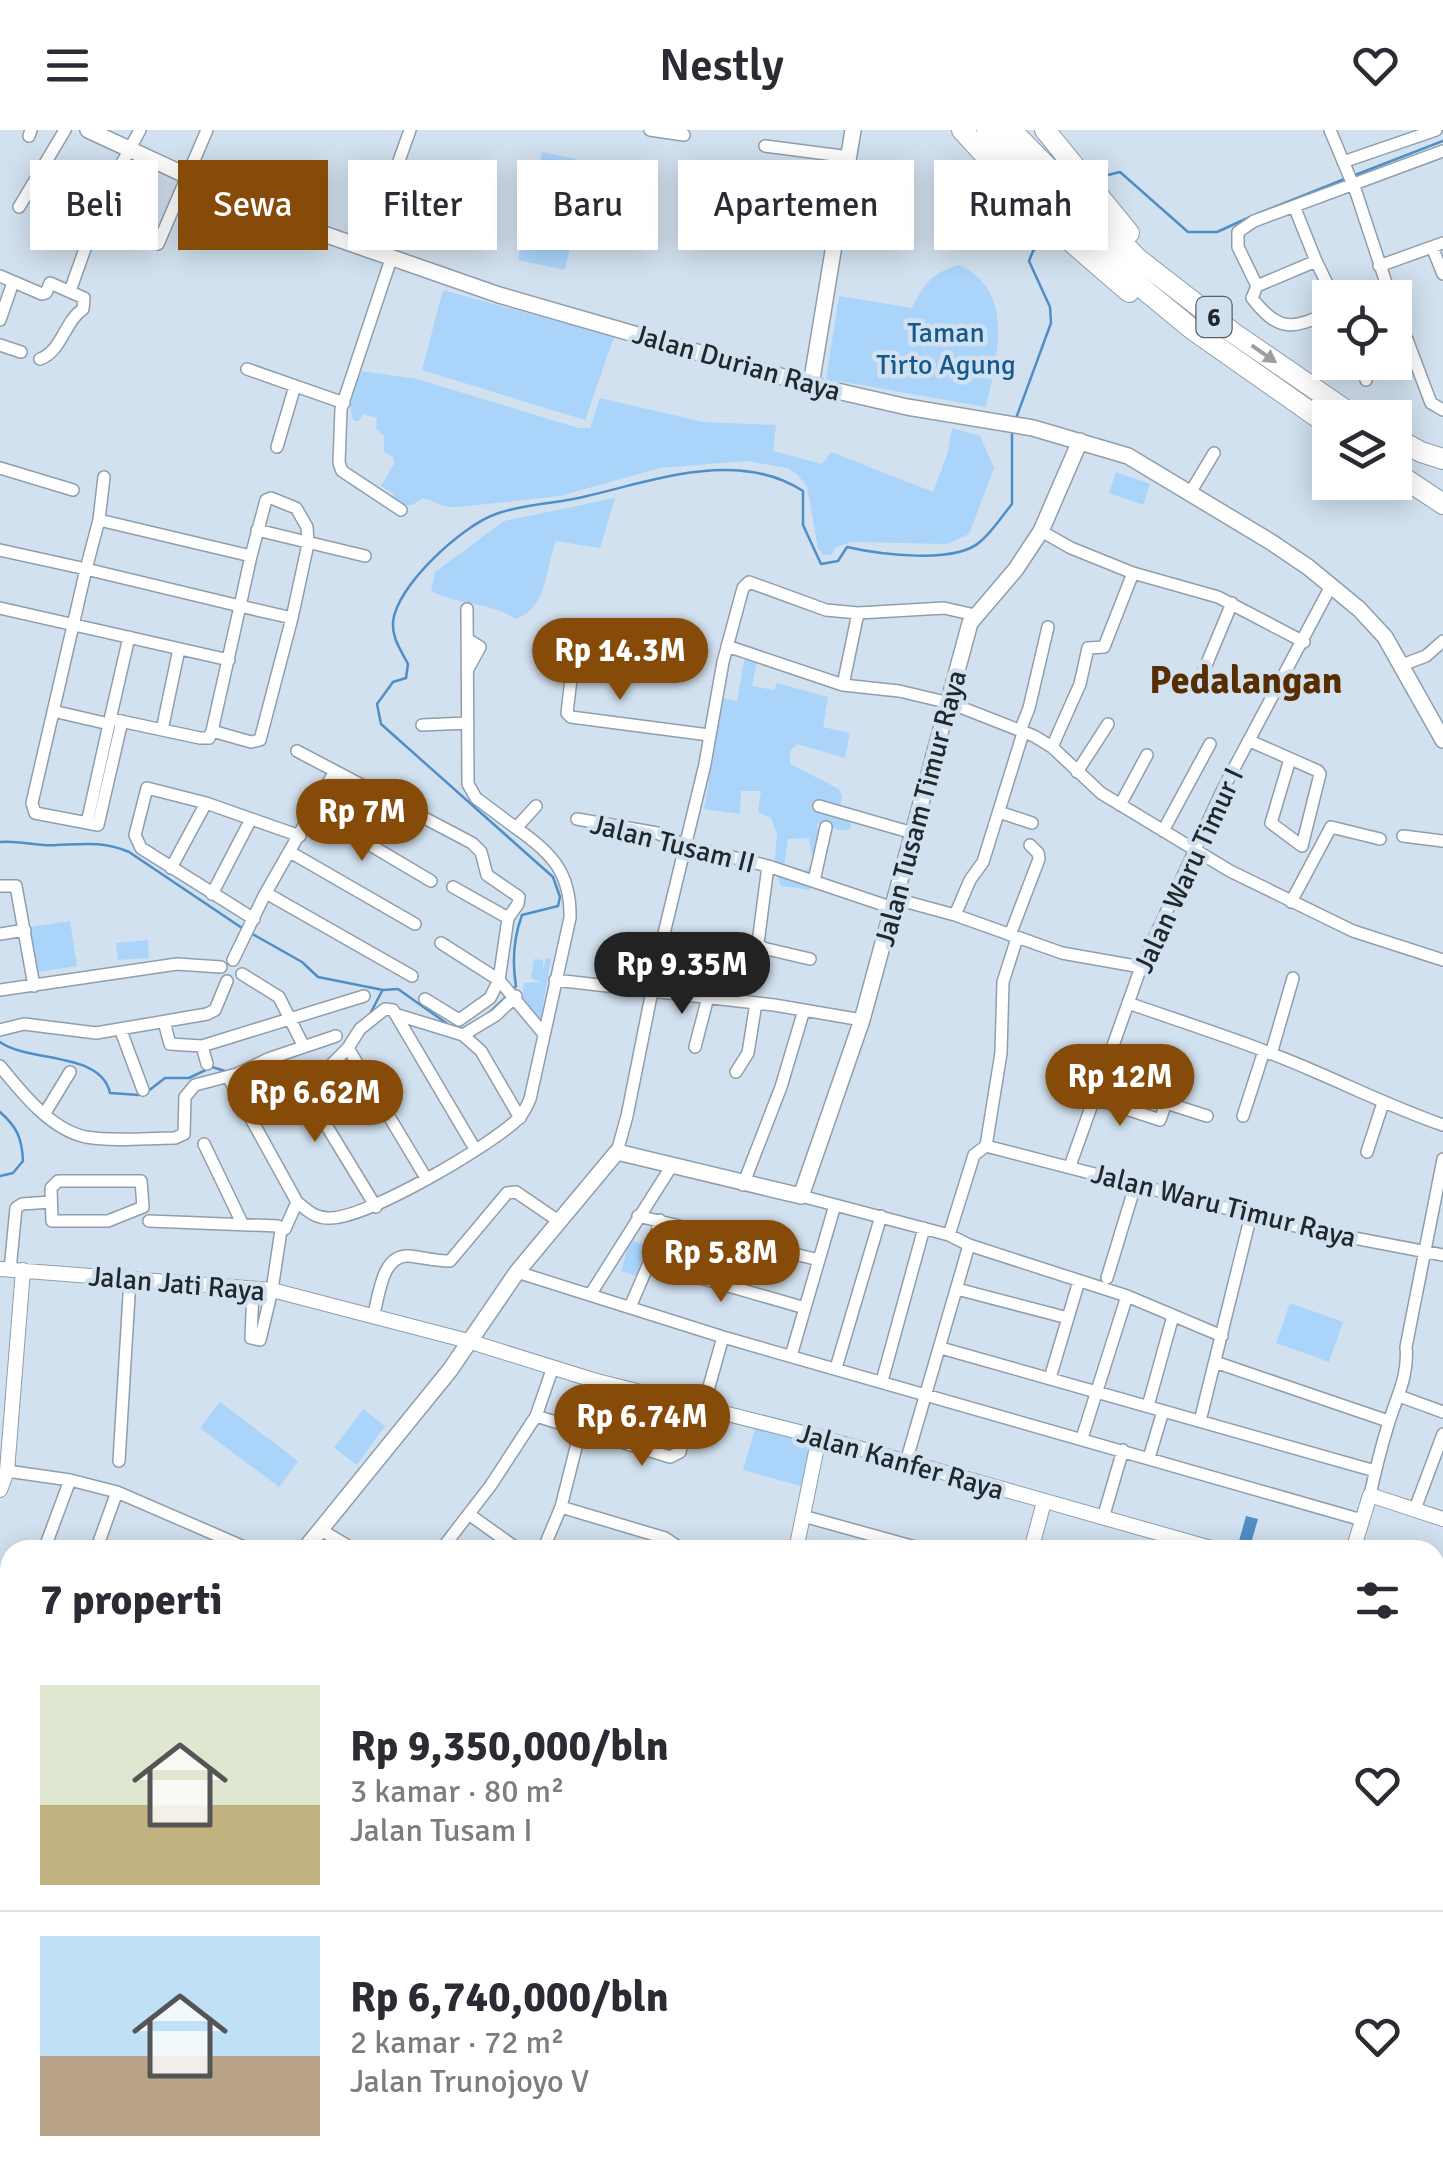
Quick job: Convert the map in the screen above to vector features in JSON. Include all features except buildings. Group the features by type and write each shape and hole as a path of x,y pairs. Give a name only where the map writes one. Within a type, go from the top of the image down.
{"highway":[{"path":"962,130 1009,160"},
{"path":"988,130 1022,160"},
{"path":"1011,130 1034,160"},
{"path":"1044,130 1050,160"},
{"name":"6","path":"1108,236 1232,332 1331,400"},
{"name":"6","path":"1104,250 1140,302 1192,329 1312,413"},
{"path":"1412,447 1443,459"},
{"path":"1412,472 1443,488"},
{"path":"1412,483 1443,504"}],"main road":[{"name":"Jalan Durian Raya","path":"88,130 178,175"},
{"path":"811,385 853,130"},
{"name":"Jalan Durian Raya","path":"328,237 499,294 811,385 906,407 1022,426 1128,456 1271,542 1331,586 1384,637 1443,740"},
{"name":"Jalan Tusam Timur Raya","path":"802,1196 862,1020 975,615 1016,569 1041,530 1080,441"},
{"path":"312,1540 450,1370 517,1272 616,1152 802,1196"}],"street":[{"path":"19,207 65,130"},
{"path":"70,290 103,198 140,130"},
{"path":"195,160 207,130"},
{"path":"367,252 410,130"},
{"path":"650,130 684,135"},
{"path":"1330,130 1384,280"},
{"path":"1344,164 1436,130"},
{"path":"765,146 850,156"},
{"path":"1312,320 1300,326 1283,325 1253,300 1257,286 1238,247 1238,232 1254,221 1443,151"},
{"path":"158,244 178,199"},
{"path":"1294,206 1325,280"},
{"path":"1379,266 1438,245 1443,274"},
{"path":"391,259 344,403 338,430 338,463 342,471 401,510"},
{"path":"1257,286 1316,261"},
{"path":"0,276 44,294 50,283 84,298 83,309 72,318 56,348 40,359"},
{"path":"0,320 12,288"},
{"path":"0,345 21,352"},
{"path":"1412,353 1431,403 1443,410"},
{"path":"247,369 344,403"},
{"path":"277,447 296,386"},
{"path":"1190,493 1214,453"},
{"path":"0,468 73,490"},
{"path":"104,477 98,520 31,808 35,814 98,825 129,637"},
{"path":"53,711 210,737 266,500 281,501 296,508 307,527 308,544 260,740 251,742 212,730"},
{"path":"98,520 251,556"},
{"path":"257,530 364,556"},
{"path":"1041,530 1071,548 1134,573 1232,603 1304,642"},
{"path":"0,550 292,618"},
{"path":"1052,747 1080,684 1088,648 1104,647 1134,573"},
{"path":"616,1152 687,846 727,646 739,598 749,582 826,610 858,613 944,608 975,615"},
{"name":"Jalan Waru Timur I","path":"1070,1166 1141,967 1195,849 1331,586"},
{"path":"1196,687 1232,603"},
{"path":"0,608 229,660"},
{"path":"231,1076 295,1204 314,1216 331,1218 376,1207 475,1149 520,1118 530,1099 570,918 570,894 564,873 534,841 476,798 468,784 467,609"},
{"path":"844,684 858,613"},
{"path":"955,916 970,880 983,862 1000,812 1048,627"},
{"path":"576,636 567,701 571,717 710,735"},
{"path":"1402,665 1426,656 1443,641"},
{"path":"727,646 844,684 950,703 1021,732 1052,747 1101,793 1290,902 1353,930 1443,960"},
{"path":"162,730 179,648"},
{"path":"422,725 468,723"},
{"path":"1077,772 1108,724"},
{"path":"1250,741 1290,759 1320,774 1302,846 1271,823 1290,759"},
{"path":"1163,831 1210,744"},
{"path":"297,751 472,843 481,852 487,875 520,900 508,918 500,981 490,998 459,1020 425,999"},
{"path":"1120,805 1147,755"},
{"path":"235,961 266,892 335,771"},
{"path":"252,922 140,848 135,838 146,788 206,803 300,836"},
{"path":"171,868 206,803"},
{"path":"516,828 536,806"},
{"path":"819,806 913,833"},
{"path":"313,811 431,880"},
{"path":"1000,812 1032,823"},
{"path":"212,894 252,819"},
{"name":"Jalan Tusam II","path":"577,819 657,834 687,846 895,904 955,916 1062,952 1141,967"},
{"path":"814,881 826,827"},
{"path":"1290,902 1332,827 1380,839"},
{"path":"1403,836 1443,841"},
{"path":"949,1235 974,1154 986,1146 1001,1053 1003,982 1038,859 1030,845"},
{"path":"290,852 415,924"},
{"name":"Jalan Tusam II","path":"768,866 758,943 763,948 810,958"},
{"path":"0,886 16,886 34,986"},
{"path":"453,887 508,918"},
{"path":"266,892 412,976"},
{"path":"0,934 25,930"},
{"path":"441,943 500,981 544,1033"},
{"path":"0,1030 24,1024 85,1033 121,1031 211,1013 221,995 226,962 235,961 242,967 242,976"},
{"path":"0,990 176,964 204,966 223,975 242,976 279,997 304,1047"},
{"path":"1242,1116 1293,978"},
{"path":"556,980 756,1002 862,1020"},
{"path":"164,1022 170,1044 202,1046 364,996"},
{"path":"463,1035 496,1015 515,996"},
{"path":"695,1047 708,997"},
{"path":"736,1072 749,1050 756,1002"},
{"path":"1128,1003 1268,1053 1443,1125"},
{"path":"246,1111 322,1074 348,1048 360,1029 385,1009 463,1035 481,1051 520,1118"},
{"path":"743,1184 781,1087 804,1010"},
{"path":"398,1015 475,1149"},
{"path":"121,1031 143,1090"},
{"path":"0,1066 45,1113 87,1137 179,1137 184,1134 184,1102 198,1083 231,1076 336,1036"},
{"path":"202,1046 207,1064"},
{"path":"348,1048 426,1178"},
{"path":"45,1113 70,1072"},
{"path":"1093,1098 1160,1120 1173,1083"},
{"path":"301,1084 376,1207"},
{"path":"1166,1103 1207,1116"},
{"path":"1367,1152 1382,1103"},
{"path":"204,1144 242,1223"},
{"name":"Jalan Waru Timur Raya","path":"986,1146 1308,1229 1443,1255"},
{"path":"1356,1540 1388,1421 1399,1396 1443,1159"},
{"path":"590,1295 671,1167"},
{"path":"58,1181 143,1183 141,1210 111,1221 54,1222 50,1218 50,1202 52,1184 58,1181"},
{"path":"1107,1278 1135,1186"},
{"path":"373,1317 386,1269 396,1258 450,1261 507,1193 516,1192 560,1222"},
{"path":"802,1196 949,1235 1127,1296 1222,1336"},
{"path":"0,1490 6,1471 16,1208 50,1202"},
{"path":"149,1221 242,1223 286,1229 295,1204"},
{"path":"791,1356 835,1205"},
{"path":"1200,1421 1251,1215"},
{"path":"638,1216 819,1260"},
{"path":"836,1368 882,1216"},
{"path":"630,1308 649,1263 660,1220"},
{"path":"253,1289 251,1338 260,1340 272,1290 280,1228"},
{"path":"882,1382 924,1228"},
{"path":"906,1462 969,1245"},
{"path":"649,1263 805,1308"},
{"name":"Jalan Jati Raya","path":"11,1270 272,1290 468,1342"},
{"path":"517,1272 723,1337 1362,1520"},
{"path":"119,1461 130,1279"},
{"path":"1050,1378 1079,1281"},
{"path":"957,1289 1068,1318"},
{"path":"1082,1438 1127,1296"},
{"path":"1148,1406 1173,1316"},
{"path":"536,1416 676,1456 723,1337"},
{"name":"Jalan Kanfer Raya","path":"468,1342 593,1380 818,1437 1103,1518 1167,1540"},
{"path":"941,1348 1376,1471"},
{"path":"1215,1362 1388,1421"},
{"path":"449,1540 536,1416 553,1368"},
{"path":"547,1540 562,1506 593,1380"},
{"path":"1399,1396 1443,1412"},
{"path":"1149,1458 1164,1411"},
{"path":"1415,1508 1443,1434"},
{"path":"798,1540 818,1437"},
{"path":"1103,1518 1124,1450"},
{"path":"6,1471 70,1480 117,1492 216,1540"},
{"path":"48,1540 70,1480"},
{"path":"100,1540 117,1492"},
{"path":"1370,1495 1442,1515"},
{"path":"1034,1540 1044,1502"},
{"path":"562,1506 668,1540"},
{"path":"470,1515 506,1540"},
{"path":"803,1516 890,1540"},
{"path":"321,1530 338,1540"}],"green space":[{"path":"542,152 580,160 540,160"},
{"path":"520,250 569,250 565,270 518,260"},
{"name":"Taman Tirto Agung","path":"959,265 977,276 989,291 995,308 997,347 986,407 826,379 839,296 912,308 930,280"},
{"path":"443,290 614,337 585,420 422,370"},
{"path":"362,371 417,379 578,428 590,428 600,398 703,422 776,425 773,451 822,464 831,452 933,492 952,428 980,436 994,468 969,534 947,544 851,542 836,547 831,555 823,555 818,548 807,487 798,475 788,468 746,461 660,468 560,496 459,507 424,498 412,505 399,506 392,493 381,486 394,464 393,457 384,452 384,436 376,429 377,418 363,414 359,421 354,421 352,415 352,395"},
{"path":"1116,472 1150,484 1143,505 1109,493"},
{"path":"615,498 600,548 556,541 540,596 534,606 516,619 496,609 431,591 435,572 504,521"},
{"path":"745,656 757,661 752,686 774,690 777,683 828,697 823,727 850,733 845,758 797,744 790,751 790,764 839,789 840,809 851,822 850,829 843,830 818,824 817,829 825,832 827,854 823,859 812,857 809,838 788,839 784,867 805,871 814,863 810,890 781,886 774,869 777,834 771,818 758,812 761,791 741,791 740,814 704,809 722,698 737,701"},
{"path":"70,921 77,966 38,972 30,927"},
{"path":"148,940 149,958 118,960 116,943"},
{"path":"546,958 551,959 540,1023 522,997 524,983 541,982 531,978 534,959 543,960 543,971"},
{"path":"630,1240 646,1245 637,1276 621,1271"},
{"path":"1290,1303 1343,1322 1329,1362 1276,1343"},
{"path":"220,1402 298,1461 279,1487 200,1428"},
{"path":"363,1409 385,1426 357,1465 334,1448"},
{"path":"756,1426 815,1439 808,1488 743,1470"}],"shaded area":[{"path":"1246,1516 1258,1519 1252,1540 1239,1540"}],"waterway":[{"path":"1355,175 1443,141"},
{"path":"1108,175 1120,172 1188,232 1217,232 1250,217"},
{"path":"1257,214 1347,178"},
{"path":"1015,421 1051,323 1050,307 1029,261 1034,250"},
{"path":"511,991 516,986 514,950 522,915 558,906 560,897 553,877 381,724 377,704 393,682 406,678 408,664 395,639 393,622 397,607 418,575 466,530 496,514 669,476 724,470 778,478 803,491 803,525 821,564 838,561 847,547 896,555 954,553 981,541 1012,504 1012,433"},
{"path":"0,842 120,848 242,928"},
{"path":"249,932 302,962 318,977 383,990 398,989 449,1025"},
{"path":"370,1014 382,991"},
{"path":"490,1012 506,997"},
{"path":"0,1042 93,1070 110,1093 139,1095"},
{"path":"236,1077 256,1092 264,1092 286,1076 321,1066"},
{"path":"147,1092 165,1078 189,1078 212,1067 225,1071"},
{"path":"0,1112 18,1134 23,1161 13,1173 0,1176"}],"district":[{"name":"Pedalangan","path":"1246,680"}]}
